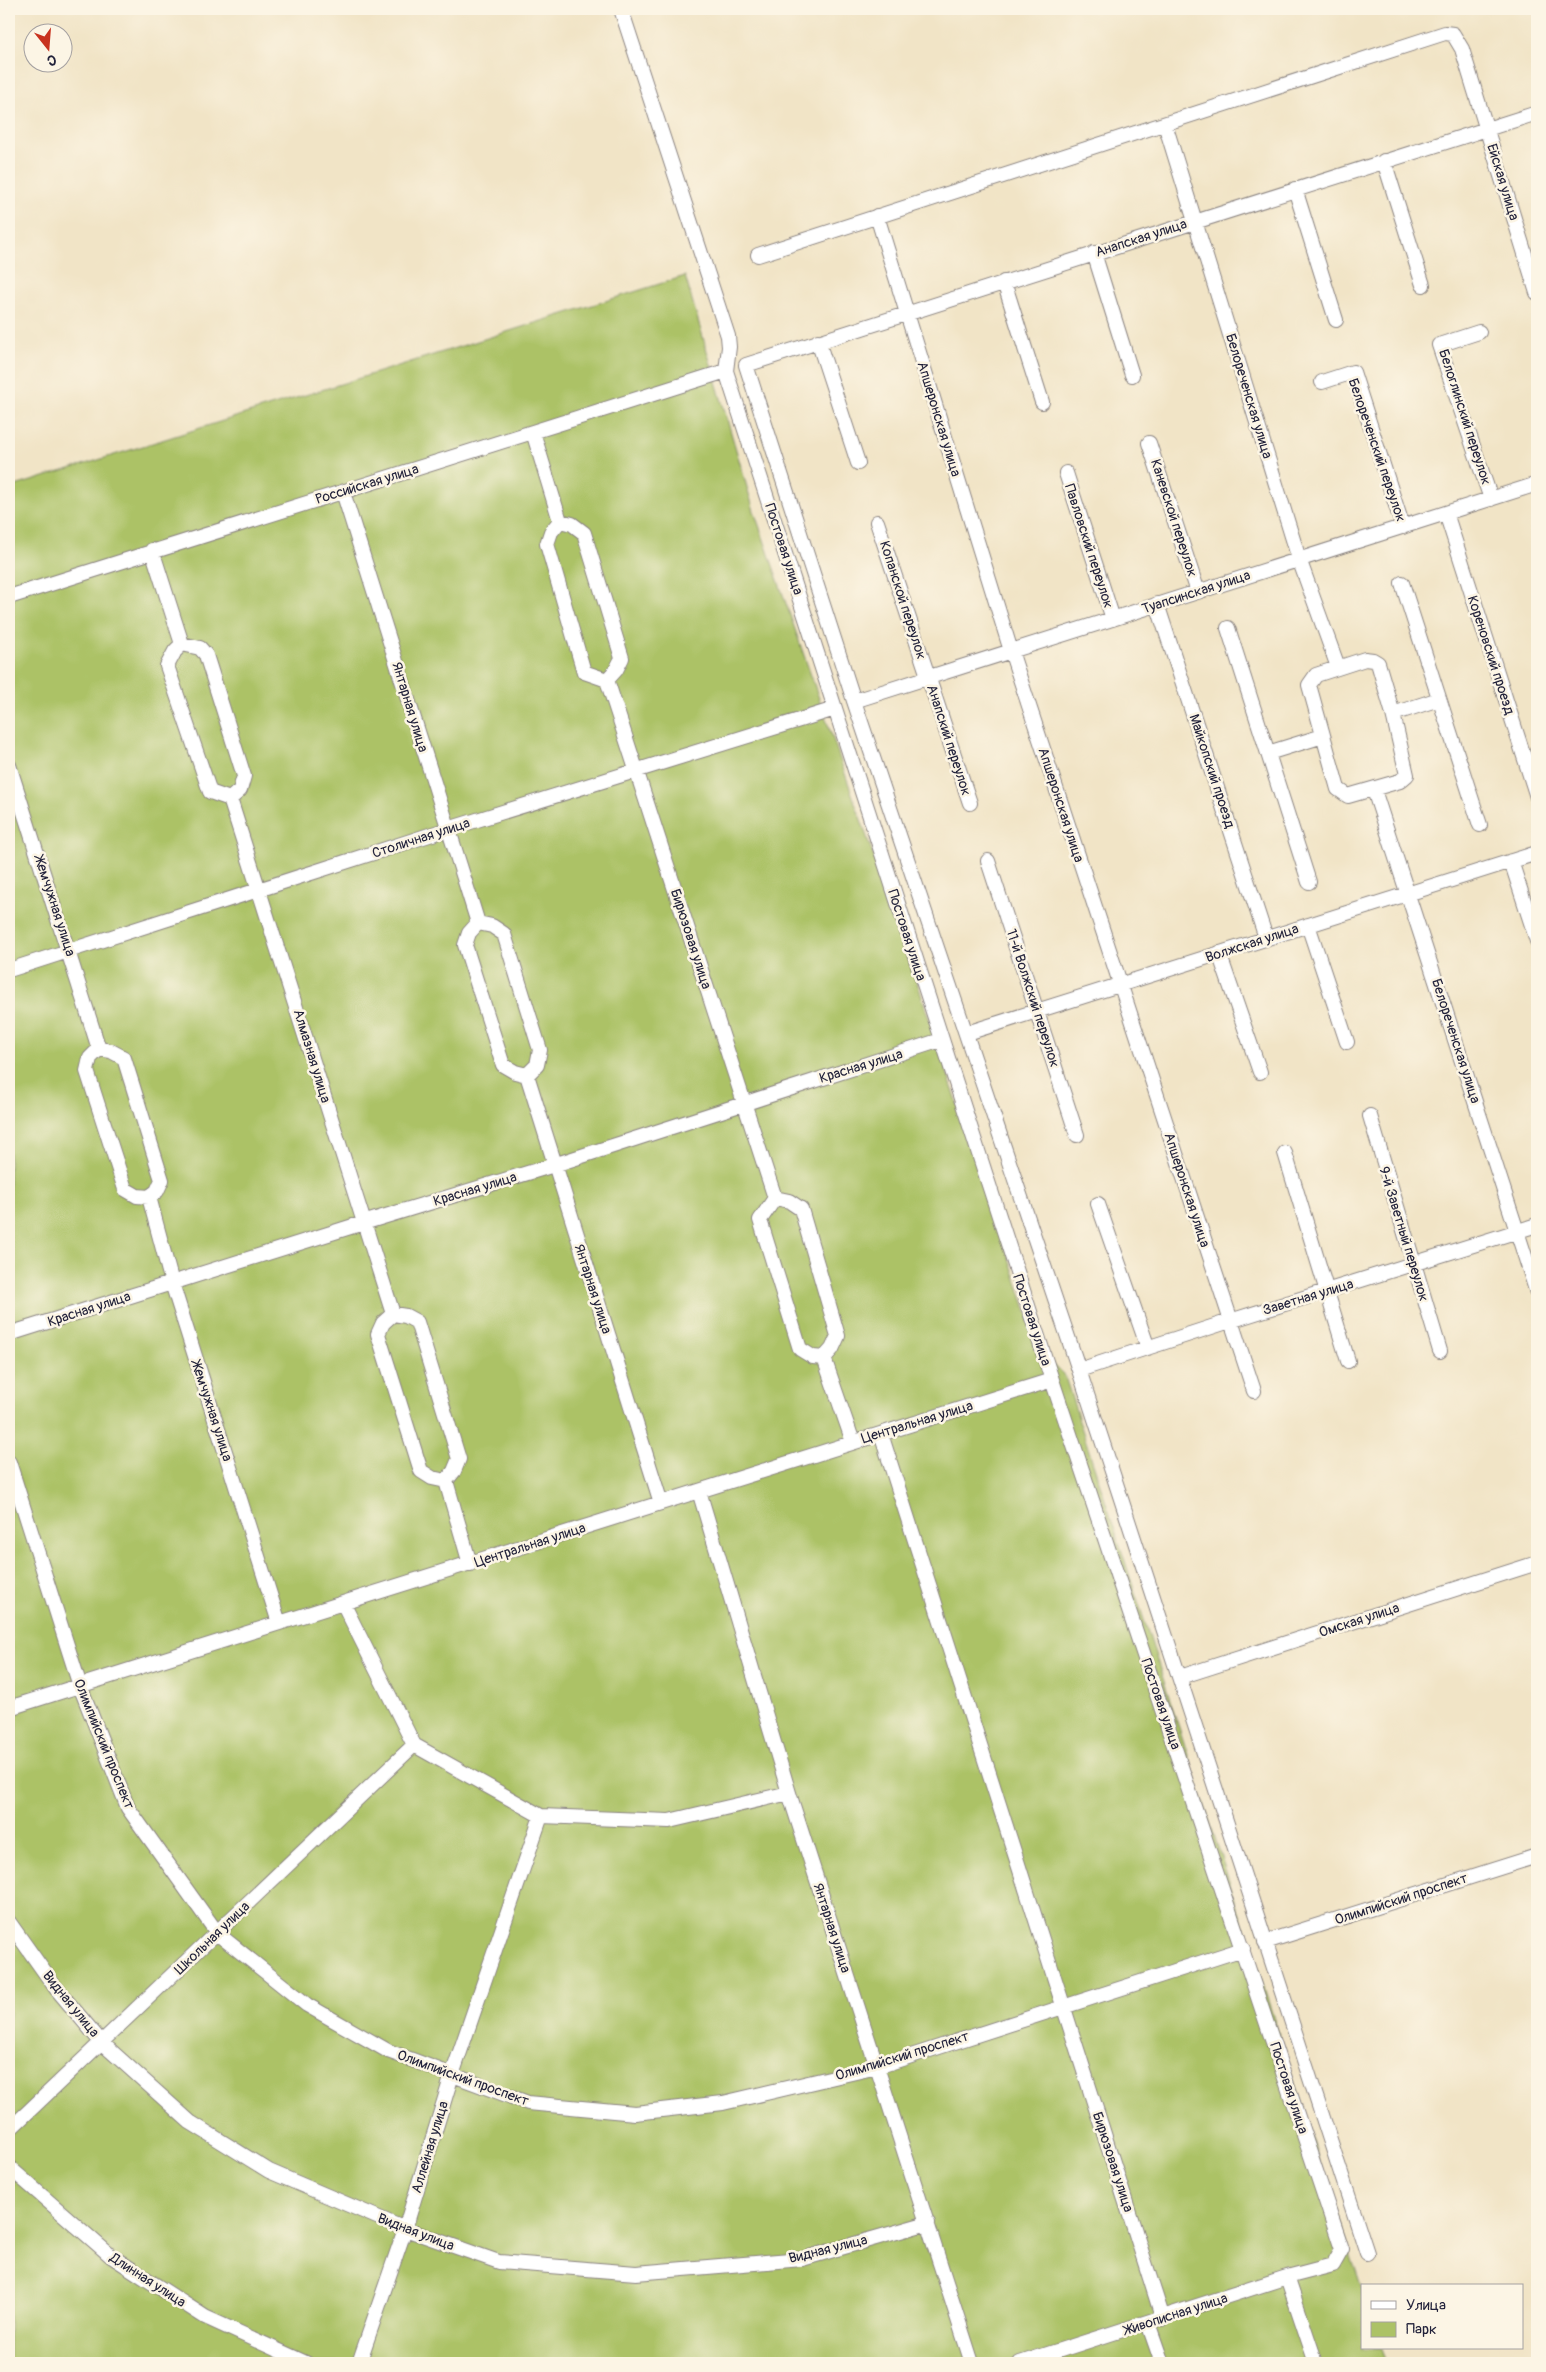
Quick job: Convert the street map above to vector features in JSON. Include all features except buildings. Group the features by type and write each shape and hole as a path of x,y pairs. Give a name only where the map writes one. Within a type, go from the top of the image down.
{"street":[{"path":"621,9 728,336 729,347 726,371"},
{"name":"Ейская улица","path":"1165,124 1445,33 1453,34 1462,49 1537,293"},
{"name":"Анапская улица","path":"746,365 1537,112"},
{"path":"758,255 1165,124"},
{"name":"Белореченская улица","path":"1165,124 1300,559 1338,667"},
{"path":"1384,162 1423,285"},
{"path":"1295,189 1336,320"},
{"name":"Апшеронская улица","path":"877,216 1011,652 1254,1391"},
{"path":"1094,253 1132,375"},
{"path":"1004,282 1042,402"},
{"name":"Белоглинский переулок","path":"1479,332 1439,344 1491,499"},
{"path":"818,341 858,463"},
{"name":"Постовая улица","path":"746,365 854,701 1079,1370 1367,2253"},
{"name":"Российская улица","path":"9,597 152,550 726,371"},
{"name":"Постовая улица","path":"726,371 1052,1380 1342,2249 1333,2265"},
{"name":"Белореченский переулок","path":"1322,382 1353,372 1403,527"},
{"path":"533,432 560,521"},
{"name":"Каневской переулок","path":"1150,443 1198,592"},
{"name":"Павловский переулок","path":"1066,473 1113,618"},
{"name":"Туапсинская улица","path":"854,701 1537,484"},
{"name":"Янтарная улица","path":"342,492 478,923"},
{"name":"Кореновский проезд","path":"1446,513 1537,797"},
{"path":"560,521 572,524 584,533 622,658 616,670 607,680 584,672 547,544 551,532 560,521"},
{"name":"Копанской переулок","path":"877,522 929,677"},
{"path":"152,550 182,644"},
{"path":"1402,582 1480,825"},
{"name":"Майкопский проезд","path":"1157,604 1266,938"},
{"path":"1228,628 1310,882"},
{"path":"182,644 200,648 206,654 215,682 244,776 240,790 230,799 210,792 167,666 174,651 182,644"},
{"path":"1365,659 1373,660 1378,664 1393,714 1407,775 1400,781 1352,796 1342,794 1338,789 1309,685 1316,675 1338,667 1365,659"},
{"name":"Анапский переулок","path":"929,677 970,802"},
{"name":"Бирюзовая улица","path":"607,680 774,1198"},
{"path":"1393,714 1439,700"},
{"name":"Столичная улица","path":"9,970 448,829 835,709"},
{"path":"1268,753 1323,736"},
{"name":"Жемчужная улица","path":"9,764 99,1048"},
{"name":"Белореченская улица","path":"1374,790 1537,1293"},
{"name":"Алмазная улица","path":"230,799 393,1314"},
{"name":"Волжская улица","path":"967,1033 1537,853"},
{"name":"11-й Волжский переулок","path":"988,861 1077,1135"},
{"path":"1510,861 1537,941"},
{"path":"478,923 492,926 504,934 540,1050 537,1065 527,1075 515,1072 503,1065 500,1056 465,945 469,932 478,923"},
{"path":"1308,925 1347,1042"},
{"path":"1220,953 1260,1072"},
{"name":"Красная улица","path":"9,1334 554,1165 941,1040"},
{"path":"99,1048 112,1051 124,1058 162,1180 157,1191 149,1197 137,1196 125,1189 87,1071 90,1058 99,1048"},
{"name":"Янтарная улица","path":"527,1075 661,1503"},
{"name":"9-й Заветный переулок","path":"1370,1116 1440,1351"},
{"path":"1285,1153 1325,1291 1348,1361"},
{"name":"Жемчужная улица","path":"149,1197 172,1283 279,1623"},
{"path":"774,1198 789,1201 800,1209 838,1336 832,1349 824,1358 813,1356 800,1349 797,1340 760,1220 774,1198"},
{"path":"1098,1204 1148,1348"},
{"name":"Заветная улица","path":"1079,1370 1537,1225"},
{"path":"393,1314 406,1316 417,1322 459,1459 454,1471 446,1481 432,1478 421,1471 378,1334 383,1323 393,1314"},
{"path":"824,1358 853,1442"},
{"name":"Центральная улица","path":"9,1708 1052,1380"},
{"name":"Бирюзовая улица","path":"881,1434 1163,2319"},
{"name":"Олимпийский проспект","path":"9,1462 80,1686 128,1808 218,1934 307,2004 388,2051 528,2103 635,2113 723,2103 877,2067 1064,2005 1243,1949"},
{"path":"446,1481 470,1564"},
{"name":"Янтарная улица","path":"699,1491 789,1793 972,2363"},
{"name":"Омская улица","path":"1180,1677 1537,1563"},
{"path":"343,1603 414,1745 541,1816 669,1821 789,1793"},
{"name":"Школьная улица","path":"9,2130 218,1934 414,1745"},
{"name":"Аллейная улица","path":"359,2363 405,2229 452,2075 541,1816"},
{"name":"Олимпийский проспект","path":"1266,1942 1537,1856"},
{"name":"Видная улица","path":"9,1922 55,1987 102,2043 190,2122 262,2166 405,2229 499,2262 636,2273 802,2259 928,2223"},
{"name":"Длинная улица","path":"9,2168 111,2256 205,2316 306,2363"},
{"name":"Живописная улица","path":"1020,2363 1163,2319 1287,2277 1333,2265"},
{"path":"1287,2277 1316,2363"},
{"path":"1148,2323 1162,2363"}],"green space":[{"path":"685,276 754,511 912,967 1040,1351 1064,1374 1361,2287 1361,2350 1382,2350 1386,2363 9,2363 9,488"}]}
